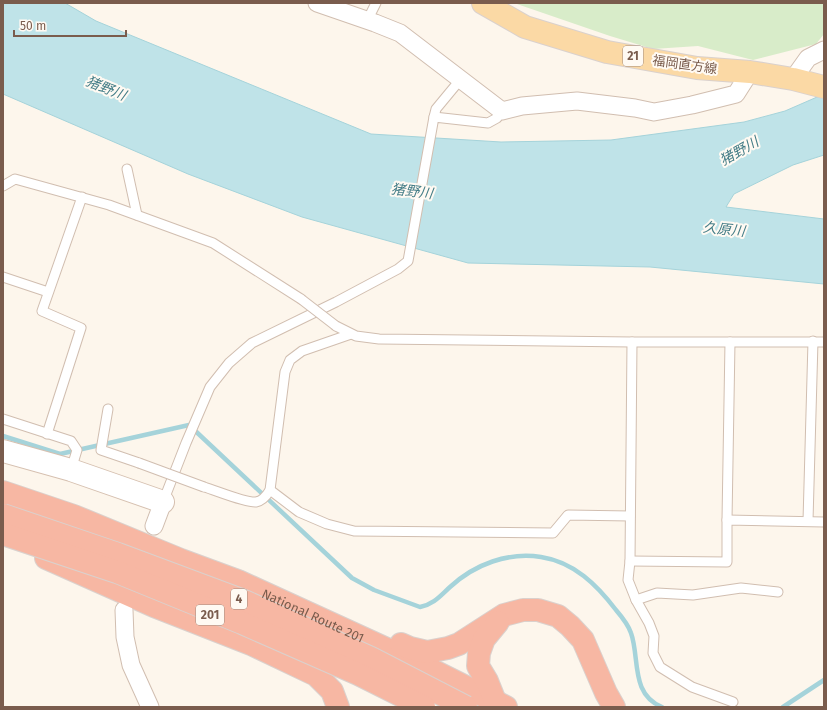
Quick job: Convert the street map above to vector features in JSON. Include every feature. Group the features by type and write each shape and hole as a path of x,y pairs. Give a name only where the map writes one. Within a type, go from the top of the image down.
{"highway":[{"name":"National Route 201","path":"3,492 74,516 181,560 238,581 426,667 501,704"},
{"name":"4","path":"3,515 118,554 244,601 371,658 466,707"},
{"path":"3,534 117,572 220,614 358,674 424,707"},
{"name":"201","path":"3,544 240,626 341,673 408,707"},
{"path":"46,558 154,606 251,644 316,675 332,691 338,707"},
{"path":"238,581 305,602 410,648 427,652 459,644 504,615 523,610 538,610 558,616 583,640 606,693 614,707"},
{"path":"501,704 478,666 479,653 484,640 504,615"}],"main road":[{"name":"福岡直方線","path":"483,3 525,27 607,52 697,68 750,72 793,79 824,87"}],"street":[{"path":"317,3 368,20 400,34 502,111 522,106 577,101 635,108 654,112 692,105 736,94 750,72"},
{"path":"793,79 808,58 824,50"},
{"path":"3,451 70,470 163,502 154,526"},
{"path":"124,610 125,637 131,665 150,707"}],"lane":[{"path":"368,20 376,3"},
{"path":"163,502 186,442 210,387 229,363 252,343 336,302 398,269 408,261 436,109 460,80"},
{"path":"433,121 488,123 497,118 502,111"},
{"path":"127,169 137,215"},
{"path":"3,186 15,179 82,197 109,205 213,243 301,299 336,326 356,336 379,339 632,342 824,342"},
{"path":"47,434 81,328 42,311 82,197"},
{"path":"3,277 48,292"},
{"path":"108,409 101,450 244,500 256,502 264,498 270,490 285,372 290,360 302,350 351,334"},
{"path":"808,521 813,341"},
{"path":"632,342 630,561 628,580 654,636 653,653 660,667 692,687 733,702"},
{"path":"630,561 727,562 730,342"},
{"path":"3,419 71,442 77,450 70,470"},
{"path":"270,490 300,512 327,524 354,531 553,533 568,515 630,516"},
{"path":"727,520 824,522"},
{"path":"636,600 657,593 693,595 741,588 778,592"}],"green space":[{"path":"514,3 824,3 824,34 816,44 753,60 698,46 653,49"}],"water":[{"path":"3,3 65,3 96,21 371,134 501,142 611,140 744,122 785,111 824,94 824,155 793,165 734,194 726,207 824,219 824,284 650,267 468,263 302,217 188,174 3,94"}],"waterway":[{"path":"3,436 60,454 189,425 352,578 374,590 420,607 433,602 470,572 481,566 504,558 516,556 541,557 564,564 574,569 593,584 625,621 630,630 634,643 638,674 641,684 645,693 652,701 662,707"},
{"path":"783,707 824,680"}],"water label":[{"name":"猪野川","path":"106,88"},
{"name":"猪野川","path":"739,151"},
{"name":"猪野川","path":"412,191"},
{"name":"久原川","path":"724,229"}]}
